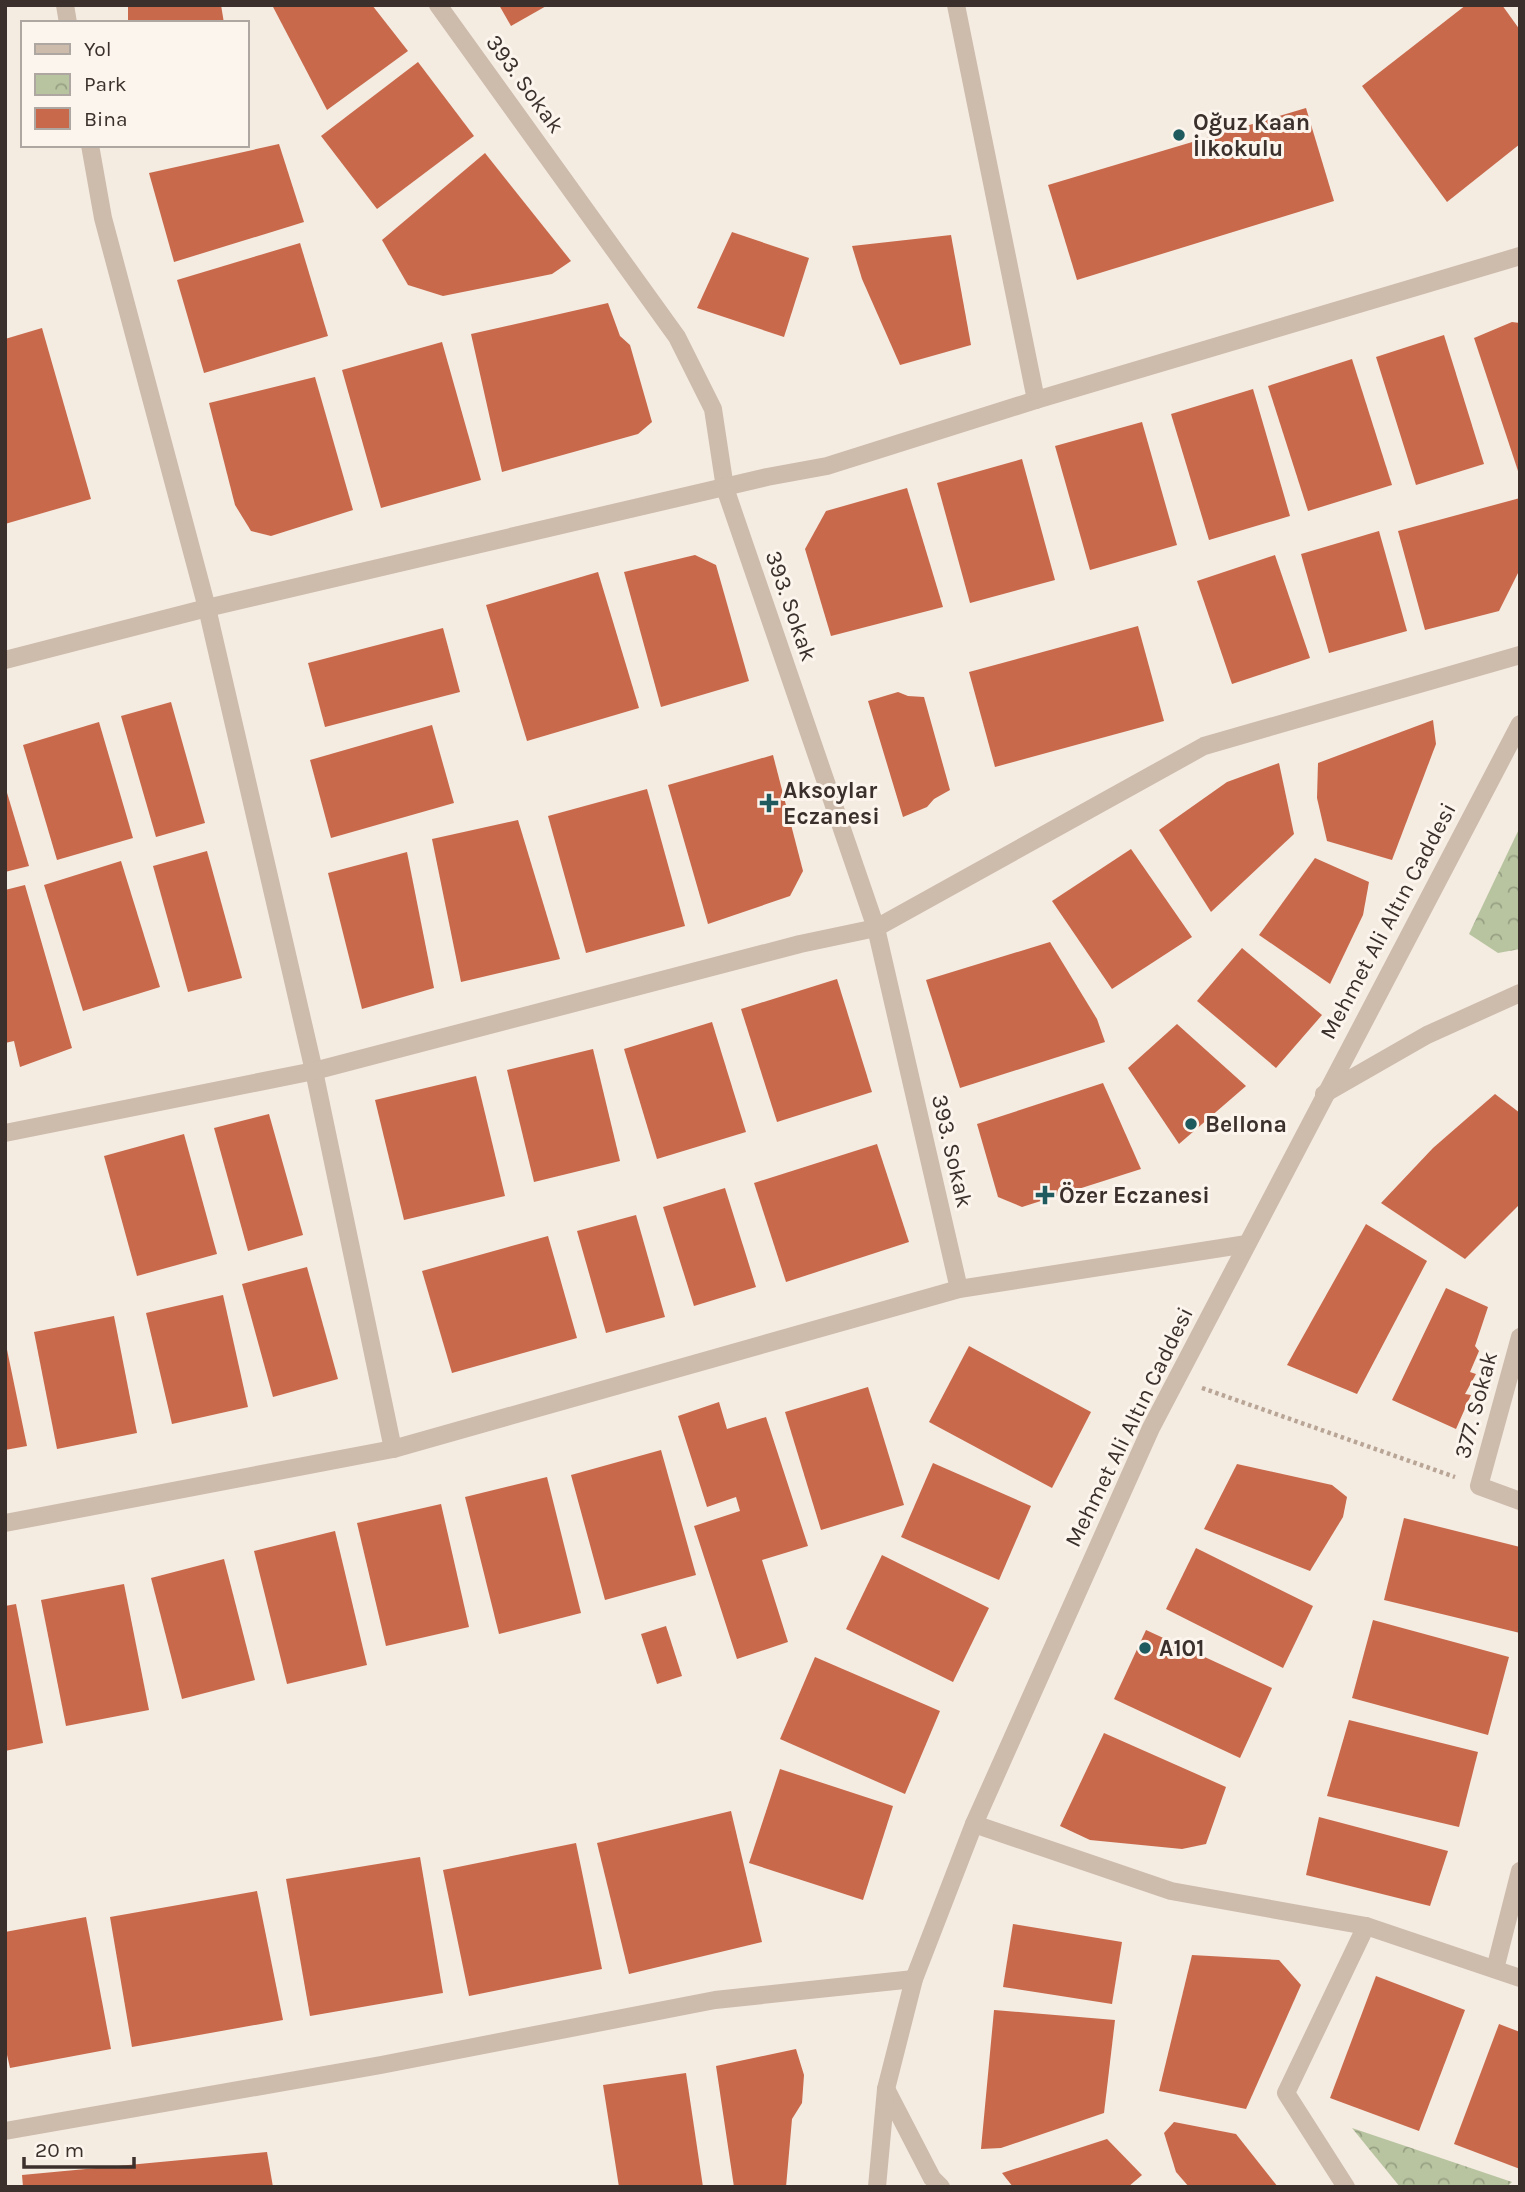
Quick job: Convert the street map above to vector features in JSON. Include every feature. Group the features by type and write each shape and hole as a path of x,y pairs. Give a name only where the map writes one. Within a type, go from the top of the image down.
{"street":[{"name":"393. Sokak","path":"438,5 677,337 713,409 725,488 876,928 959,1289"},
{"path":"956,5 1036,400"},
{"path":"90,147 103,218 207,608 314,1071 393,1449"},
{"path":"5,660 207,608 827,466 1036,400 1520,256"},
{"path":"5,1133 314,1071 800,944 876,928 1204,746 1520,654"},
{"name":"Mehmet Ali Altın Caddesi","path":"877,2187 887,2089 914,1979 974,1824 1151,1428 1520,724"},
{"path":"1324,1094 1427,1035 1520,993"},
{"path":"5,1523 393,1449 959,1289 1247,1244"},
{"name":"377. Sokak","path":"1479,1486 1520,1337"},
{"path":"1479,1486 1520,1500"},
{"path":"974,1824 1171,1891 1366,1926 1520,1978"},
{"path":"1495,1969 1520,1871"},
{"path":"1346,2187 1286,2093 1366,1926"},
{"path":"5,2132 381,2065 715,2000 914,1979"},
{"path":"887,2089 932,2178 941,2187"}],"path":[{"path":"1177,1378 1479,1486"}],"green space":[{"path":"1520,827 1520,949 1498,953 1469,934"},
{"path":"1352,2128 1512,2182 1507,2187 1400,2187"}],"building":[{"path":"128,5 221,5 224,21 128,21"},
{"path":"272,5 372,5 408,51 327,110"},
{"path":"499,5 548,5 511,26"},
{"path":"1466,5 1502,5 1520,30 1520,144 1447,202 1362,86"},
{"path":"418,62 474,136 377,209 321,136"},
{"path":"1306,108 1334,201 1077,280 1048,185"},
{"path":"279,144 304,222 174,262 149,173"},
{"path":"485,153 571,261 552,274 443,296 408,285 382,240"},
{"path":"732,232 809,258 784,337 697,308"},
{"path":"951,235 971,345 900,365 862,279 852,246"},
{"path":"300,243 328,336 204,373 177,280"},
{"path":"608,303 620,336 630,345 652,422 638,434 502,472 471,334"},
{"path":"1512,322 1520,323 1519,474 1474,338"},
{"path":"42,328 91,499 5,524 5,339"},
{"path":"1444,335 1484,464 1416,485 1376,357"},
{"path":"442,342 481,480 381,508 342,370"},
{"path":"1352,359 1392,485 1308,511 1268,386"},
{"path":"315,377 353,510 271,536 251,531 235,505 209,403"},
{"path":"1253,389 1290,516 1209,540 1171,414"},
{"path":"1142,422 1177,545 1090,570 1055,446"},
{"path":"1022,459 1055,580 970,603 937,483"},
{"path":"907,488 943,607 831,636 805,549 826,511"},
{"path":"1520,498 1520,569 1499,611 1425,630 1398,531"},
{"path":"1379,531 1407,631 1329,653 1301,554"},
{"path":"695,555 716,565 749,681 661,707 624,572"},
{"path":"1275,555 1310,658 1232,684 1197,581"},
{"path":"598,572 639,708 527,741 486,605"},
{"path":"1138,626 1164,721 995,767 969,672"},
{"path":"443,628 460,692 325,727 308,663"},
{"path":"898,692 924,697 950,790 934,799 927,807 903,817 868,701"},
{"path":"171,702 205,823 156,837 121,716"},
{"path":"1433,720 1436,744 1392,860 1327,841 1317,798 1318,763"},
{"path":"99,722 133,838 57,860 23,745"},
{"path":"432,725 454,803 331,838 310,760"},
{"path":"773,755 803,871 790,896 708,924 668,785"},
{"path":"1279,763 1294,834 1211,912 1159,830 1227,782"},
{"path":"5,786 29,866 5,872"},
{"path":"647,789 685,926 586,953 548,816"},
{"path":"518,820 560,959 461,982 432,839"},
{"path":"1131,849 1192,937 1112,989 1052,901"},
{"path":"207,851 242,978 188,992 153,866"},
{"path":"407,852 434,988 362,1009 328,873"},
{"path":"1315,858 1369,882 1363,915 1330,984 1259,935"},
{"path":"121,861 160,987 83,1011 44,885"},
{"path":"25,885 72,1048 20,1067 14,1041 5,1043 5,890"},
{"path":"1050,942 1097,1019 1105,1042 960,1088 926,980"},
{"path":"1242,948 1322,1015 1276,1068 1197,1001"},
{"path":"837,979 872,1092 777,1122 741,1009"},
{"path":"712,1022 746,1132 657,1159 624,1049"},
{"path":"1177,1024 1246,1086 1179,1144 1128,1068"},
{"path":"593,1049 620,1161 534,1182 507,1070"},
{"path":"476,1076 505,1196 404,1220 375,1100"},
{"path":"1103,1083 1141,1169 1022,1207 998,1197 977,1124"},
{"path":"1495,1094 1520,1113 1520,1204 1465,1259 1381,1203 1433,1148"},
{"path":"269,1114 303,1235 248,1251 214,1128"},
{"path":"184,1134 217,1254 137,1276 104,1156"},
{"path":"877,1144 909,1242 786,1282 754,1183"},
{"path":"725,1188 756,1287 694,1306 663,1207"},
{"path":"636,1215 665,1317 606,1333 577,1231"},
{"path":"1366,1224 1427,1261 1357,1394 1287,1365"},
{"path":"548,1236 577,1338 452,1373 422,1271"},
{"path":"307,1267 338,1379 273,1397 242,1284"},
{"path":"1446,1288 1488,1307 1475,1346 1479,1351 1470,1372 1476,1374 1465,1394 1471,1395 1456,1429 1392,1400"},
{"path":"223,1295 248,1407 172,1424 146,1313"},
{"path":"114,1316 137,1433 57,1449 34,1332"},
{"path":"5,1340 27,1446 5,1450"},
{"path":"969,1346 1091,1412 1052,1488 929,1422"},
{"path":"868,1387 904,1505 821,1530 785,1412"},
{"path":"719,1402 727,1429 766,1417 808,1546 762,1560 788,1642 737,1659 694,1526 740,1511 736,1497 707,1507 678,1416"},
{"path":"661,1450 696,1575 605,1600 571,1475"},
{"path":"933,1463 1031,1506 999,1580 901,1537"},
{"path":"1237,1464 1332,1485 1347,1497 1343,1517 1310,1571 1204,1529"},
{"path":"547,1477 581,1613 499,1634 465,1497"},
{"path":"441,1504 469,1627 386,1646 357,1523"},
{"path":"1404,1518 1520,1547 1520,1633 1384,1600"},
{"path":"335,1531 367,1665 287,1684 254,1551"},
{"path":"1196,1548 1313,1606 1283,1668 1166,1609"},
{"path":"882,1555 989,1608 953,1682 846,1629"},
{"path":"224,1559 255,1680 182,1699 151,1578"},
{"path":"124,1584 149,1710 66,1726 41,1600"},
{"path":"16,1604 43,1743 5,1751 5,1606"},
{"path":"1373,1620 1509,1657 1488,1735 1352,1698"},
{"path":"666,1626 682,1676 657,1684 641,1634"},
{"path":"1146,1630 1272,1688 1240,1758 1114,1699"},
{"path":"815,1657 940,1711 905,1794 780,1739"},
{"path":"1349,1720 1478,1752 1459,1827 1327,1796"},
{"path":"1104,1733 1226,1787 1206,1844 1182,1849 1090,1840 1060,1826"},
{"path":"780,1769 893,1806 863,1900 749,1863"},
{"path":"731,1811 762,1942 629,1974 597,1843"},
{"path":"1319,1817 1448,1851 1430,1906 1306,1875"},
{"path":"576,1843 602,1969 469,1996 443,1870"},
{"path":"420,1857 443,1993 310,2016 286,1879"},
{"path":"257,1891 283,2020 132,2047 110,1917"},
{"path":"86,1917 111,2049 10,2068 5,2046 5,1932"},
{"path":"1013,1924 1122,1942 1112,2004 1003,1987"},
{"path":"1192,1955 1279,1960 1301,1985 1246,2109 1159,2091"},
{"path":"1376,1976 1465,2010 1419,2131 1330,2098"},
{"path":"994,2010 1115,2020 1104,2113 1001,2148 981,2149"},
{"path":"1499,2024 1520,2032 1520,2169 1454,2144"},
{"path":"796,2049 804,2075 802,2103 792,2119 786,2187 734,2187 716,2066"},
{"path":"686,2073 703,2187 619,2187 603,2085"},
{"path":"1174,2122 1236,2134 1278,2187 1189,2187 1176,2172 1164,2133"},
{"path":"1107,2139 1142,2175 1128,2187 1013,2187 1002,2173"},
{"path":"267,2152 273,2187 23,2187 22,2175"}],"place":[{"name":"Oğuz Kaan İlkokulu","path":"1179,135"},
{"name":"Aksoylar Eczanesi","path":"769,803"},
{"name":"Bellona","path":"1191,1124"},
{"name":"Özer Eczanesi","path":"1045,1195"},
{"name":"A101","path":"1145,1648"}]}
